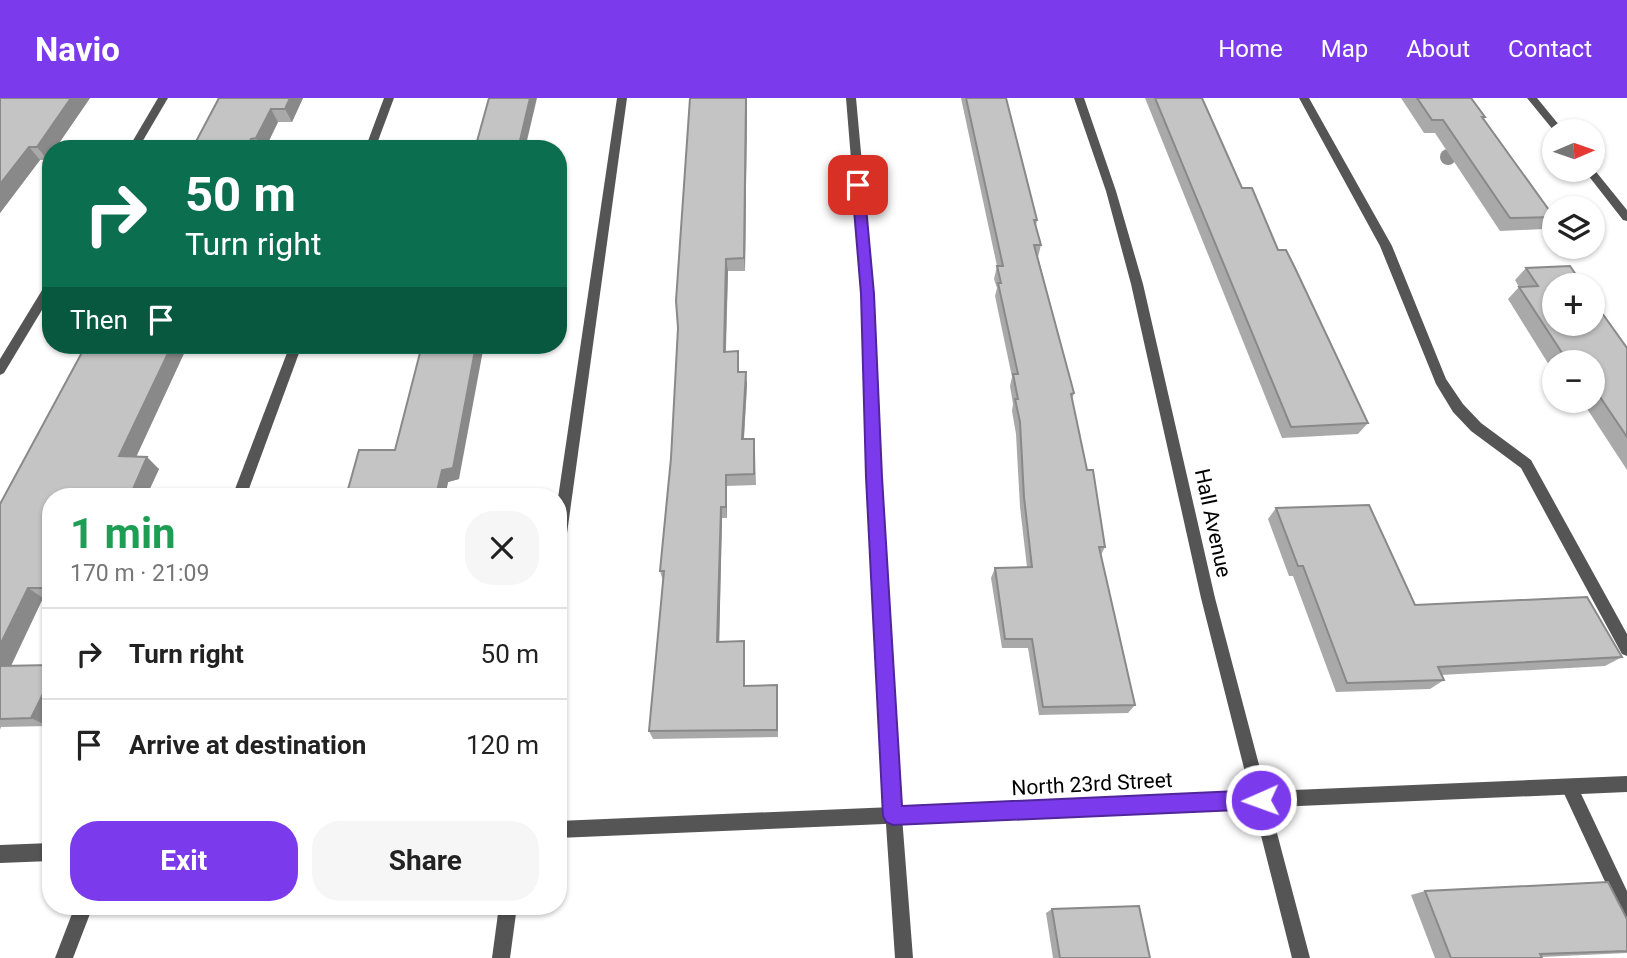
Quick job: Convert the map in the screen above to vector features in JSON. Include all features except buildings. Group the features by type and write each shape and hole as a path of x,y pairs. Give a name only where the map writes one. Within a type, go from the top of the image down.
{"street":[{"path":"138,140 163,98"},
{"path":"373,140 389,98"},
{"path":"567,488 622,98"},
{"path":"851,98 868,294 874,477 893,816 904,958"},
{"name":"Hall Avenue","path":"1079,98 1111,191 1137,284 1208,598 1301,958"},
{"path":"1304,98 1386,246 1440,381 1458,408 1476,427 1525,464 1627,649"},
{"path":"1532,98 1549,119"},
{"path":"1599,182 1627,217"},
{"path":"0,370 42,300"},
{"path":"242,488 293,354"},
{"name":"North 23rd Street","path":"567,830 1627,784"},
{"path":"1569,786 1627,910"},
{"path":"0,854 42,852"},
{"path":"64,958 80,915"},
{"path":"501,958 507,915"}],"route":[{"path":"858,185 868,294 874,477 893,816 1261,800"}]}
